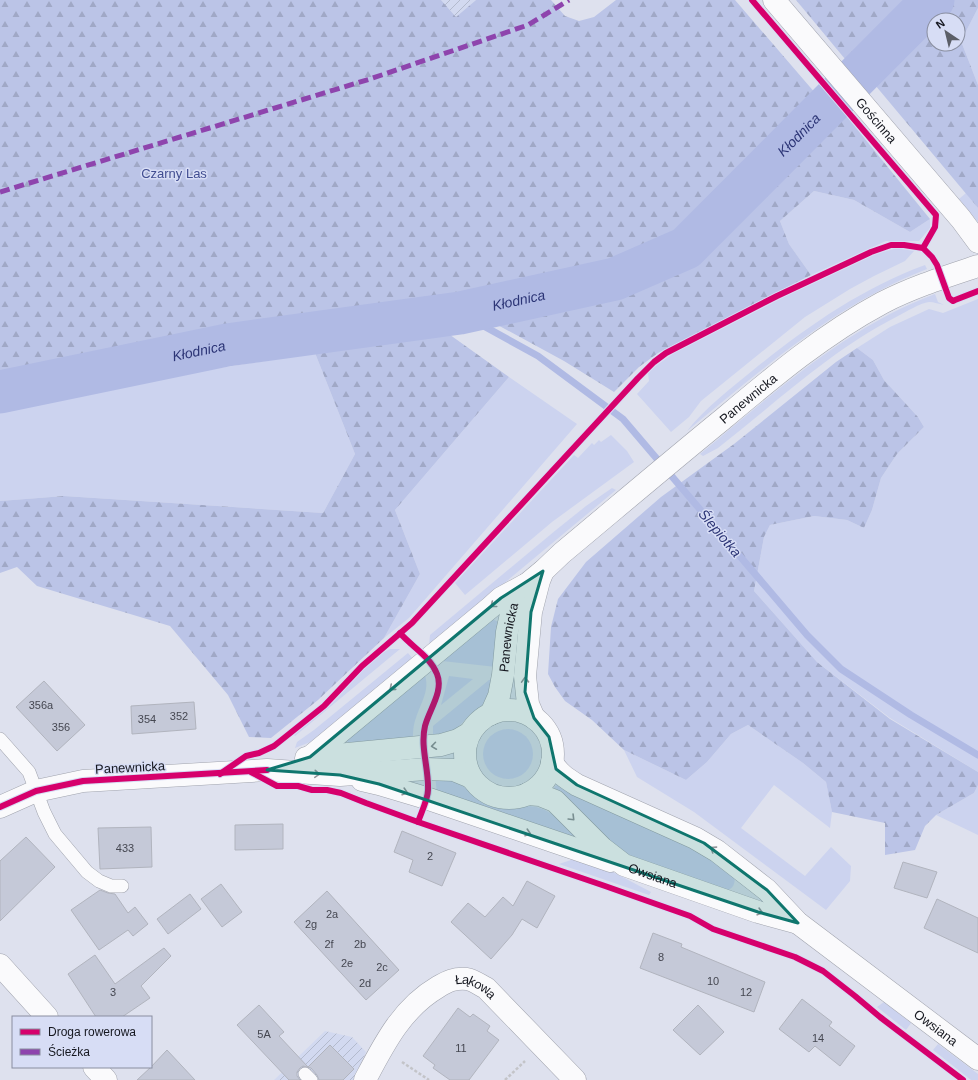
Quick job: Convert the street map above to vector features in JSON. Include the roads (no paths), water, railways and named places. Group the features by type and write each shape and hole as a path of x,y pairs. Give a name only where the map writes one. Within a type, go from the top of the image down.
{"street":[{"name":"Gościnna","path":"774,0 961,219 978,242"},
{"name":"Panewnicka","path":"491,714 499,696 503,675 509,619 520,592 526,585 543,572 562,553 640,487 777,374 828,335 880,304 900,294 978,266"},
{"name":"Panewnicka","path":"534,718 528,704 525,676 531,612 536,588 543,572"},
{"path":"310,757 496,602 526,585"},
{"path":"497,711 521,711 534,718 541,724 549,737 553,749 552,762 548,775 543,782 527,794 514,798 500,798 479,787 471,777 465,761 467,741 470,733 482,719 497,711"},
{"name":"Panewnicka","path":"267,770 310,757 441,745 458,740 470,733"},
{"name":"Owsiana","path":"552,762 561,774 577,785 695,838 717,851 745,872 775,899 798,923 978,1059"},
{"name":"Panewnicka","path":"0,807 36,791 83,781 267,770 340,776 426,769 454,770 471,777"},
{"path":"340,776 379,784 624,865"},
{"name":"Owsiana","path":"527,794 540,795 555,802 602,848 624,865 758,912 798,923"},
{"path":"723,900 738,895 745,883 745,872"},
{"path":"0,965 46,1016"},
{"name":"Łąkowa","path":"365,1080 384,1043 402,1017 426,994 452,979 468,979 486,988 575,1080"},
{"path":"95,1068 106,1080"}],"lane":[{"path":"0,739 29,772 54,834 87,872 99,881 111,886 122,886"}],"waterway":[{"name":"Kłodnica","path":"0,392 227,345 460,313 615,279 686,248 933,0"},
{"name":"Ślepiotka","path":"460,313 538,356 623,419 807,635 841,669 911,715 978,755"}],"park label":[{"name":"Czarny Las","path":"174,173"}]}
